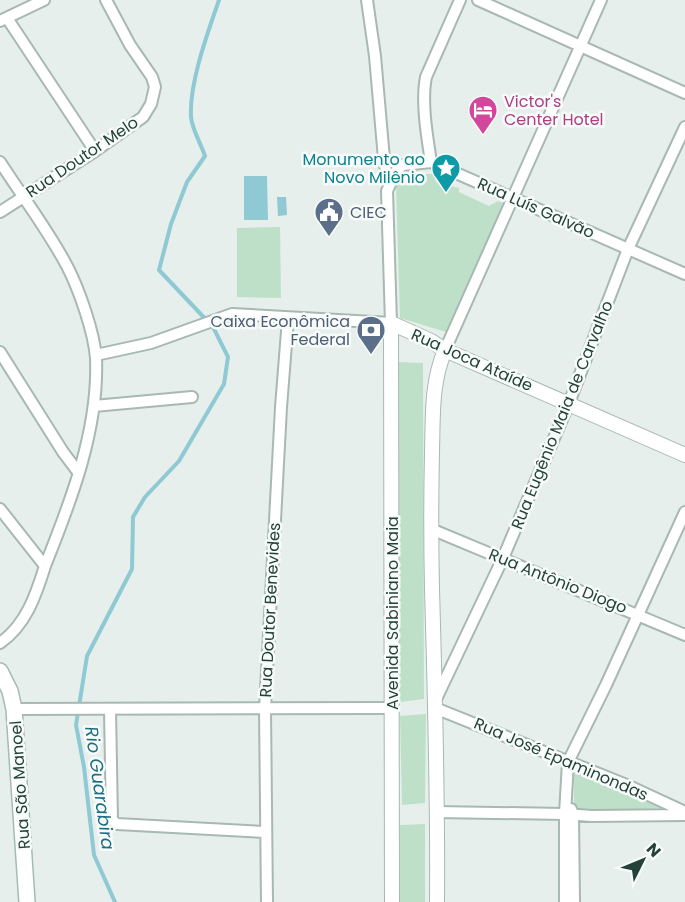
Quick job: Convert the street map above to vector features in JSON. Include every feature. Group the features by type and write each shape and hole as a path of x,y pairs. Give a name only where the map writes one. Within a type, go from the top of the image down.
{"main road":[{"name":"Rua São Manoel","path":"0,671 10,692 14,709 27,902"}],"street":[{"path":"44,0 4,19 95,151"},
{"name":"Rua Doutor Melo","path":"0,212 143,117 154,96 155,87 152,77 130,45 106,0"},
{"path":"367,0 375,56 384,159 386,171 391,180"},
{"path":"391,323 387,191 396,171 402,165 431,162 424,87 426,77 460,0"},
{"path":"478,0 525,19 580,47 685,93"},
{"path":"437,902 431,529 434,390 438,368 601,0"},
{"name":"Rua Eugênio Maia de Carvalho","path":"435,704 503,558 569,403 628,249 685,127"},
{"path":"0,162 76,284 96,355 94,406 78,472 39,585 20,626 0,643"},
{"name":"Rua Luís Galvão","path":"431,162 685,274"},
{"name":"Rua Joca Ataíde","path":"96,355 150,343 232,314 288,319 391,323 445,350 685,455"},
{"name":"Rua Doutor Benevides","path":"267,902 265,709 281,406 288,319"},
{"name":"Avenida Sabiniano Maia","path":"391,323 392,902"},
{"path":"0,352 78,472"},
{"path":"94,406 192,398"},
{"path":"0,509 45,566"},
{"path":"574,902 567,797 568,762 685,512"},
{"name":"Rua Antônio Diogo","path":"431,529 685,635"},
{"name":"Rua José Epaminondas","path":"435,704 629,786 685,814"},
{"path":"14,709 392,708"},
{"path":"110,710 112,819 117,824 265,832"},
{"path":"436,812 685,814"},
{"path":"565,902 569,814"}],"green space":[{"path":"410,174 434,174 436,182 459,188 459,192 489,206 498,201 506,204 446,332 400,318 396,186"},
{"path":"280,227 281,298 237,297 237,228"},
{"path":"398,362 423,363 424,699 400,702"},
{"path":"426,714 425,803 402,805 400,716"},
{"path":"574,765 673,809 574,813"},
{"path":"425,824 425,902 400,902 400,825"}],"water":[{"path":"244,176 267,176 268,220 244,220"},
{"path":"277,197 286,197 287,215 278,216"}],"waterway":[{"name":"Rio Guarabira","path":"115,902 94,855 84,767 76,725 87,656 132,569 133,517 145,497 179,461 224,384 228,357 213,327 159,270 171,224 187,182 205,156 192,122 191,104 200,58 219,0"}],"place":[{"name":"Victor's Center Hotel","path":"483,136"},
{"name":"Monumento ao Novo Milênio","path":"446,194"},
{"name":"CIEC","path":"329,238"},
{"name":"Caixa Econômica Federal","path":"371,356"}]}
